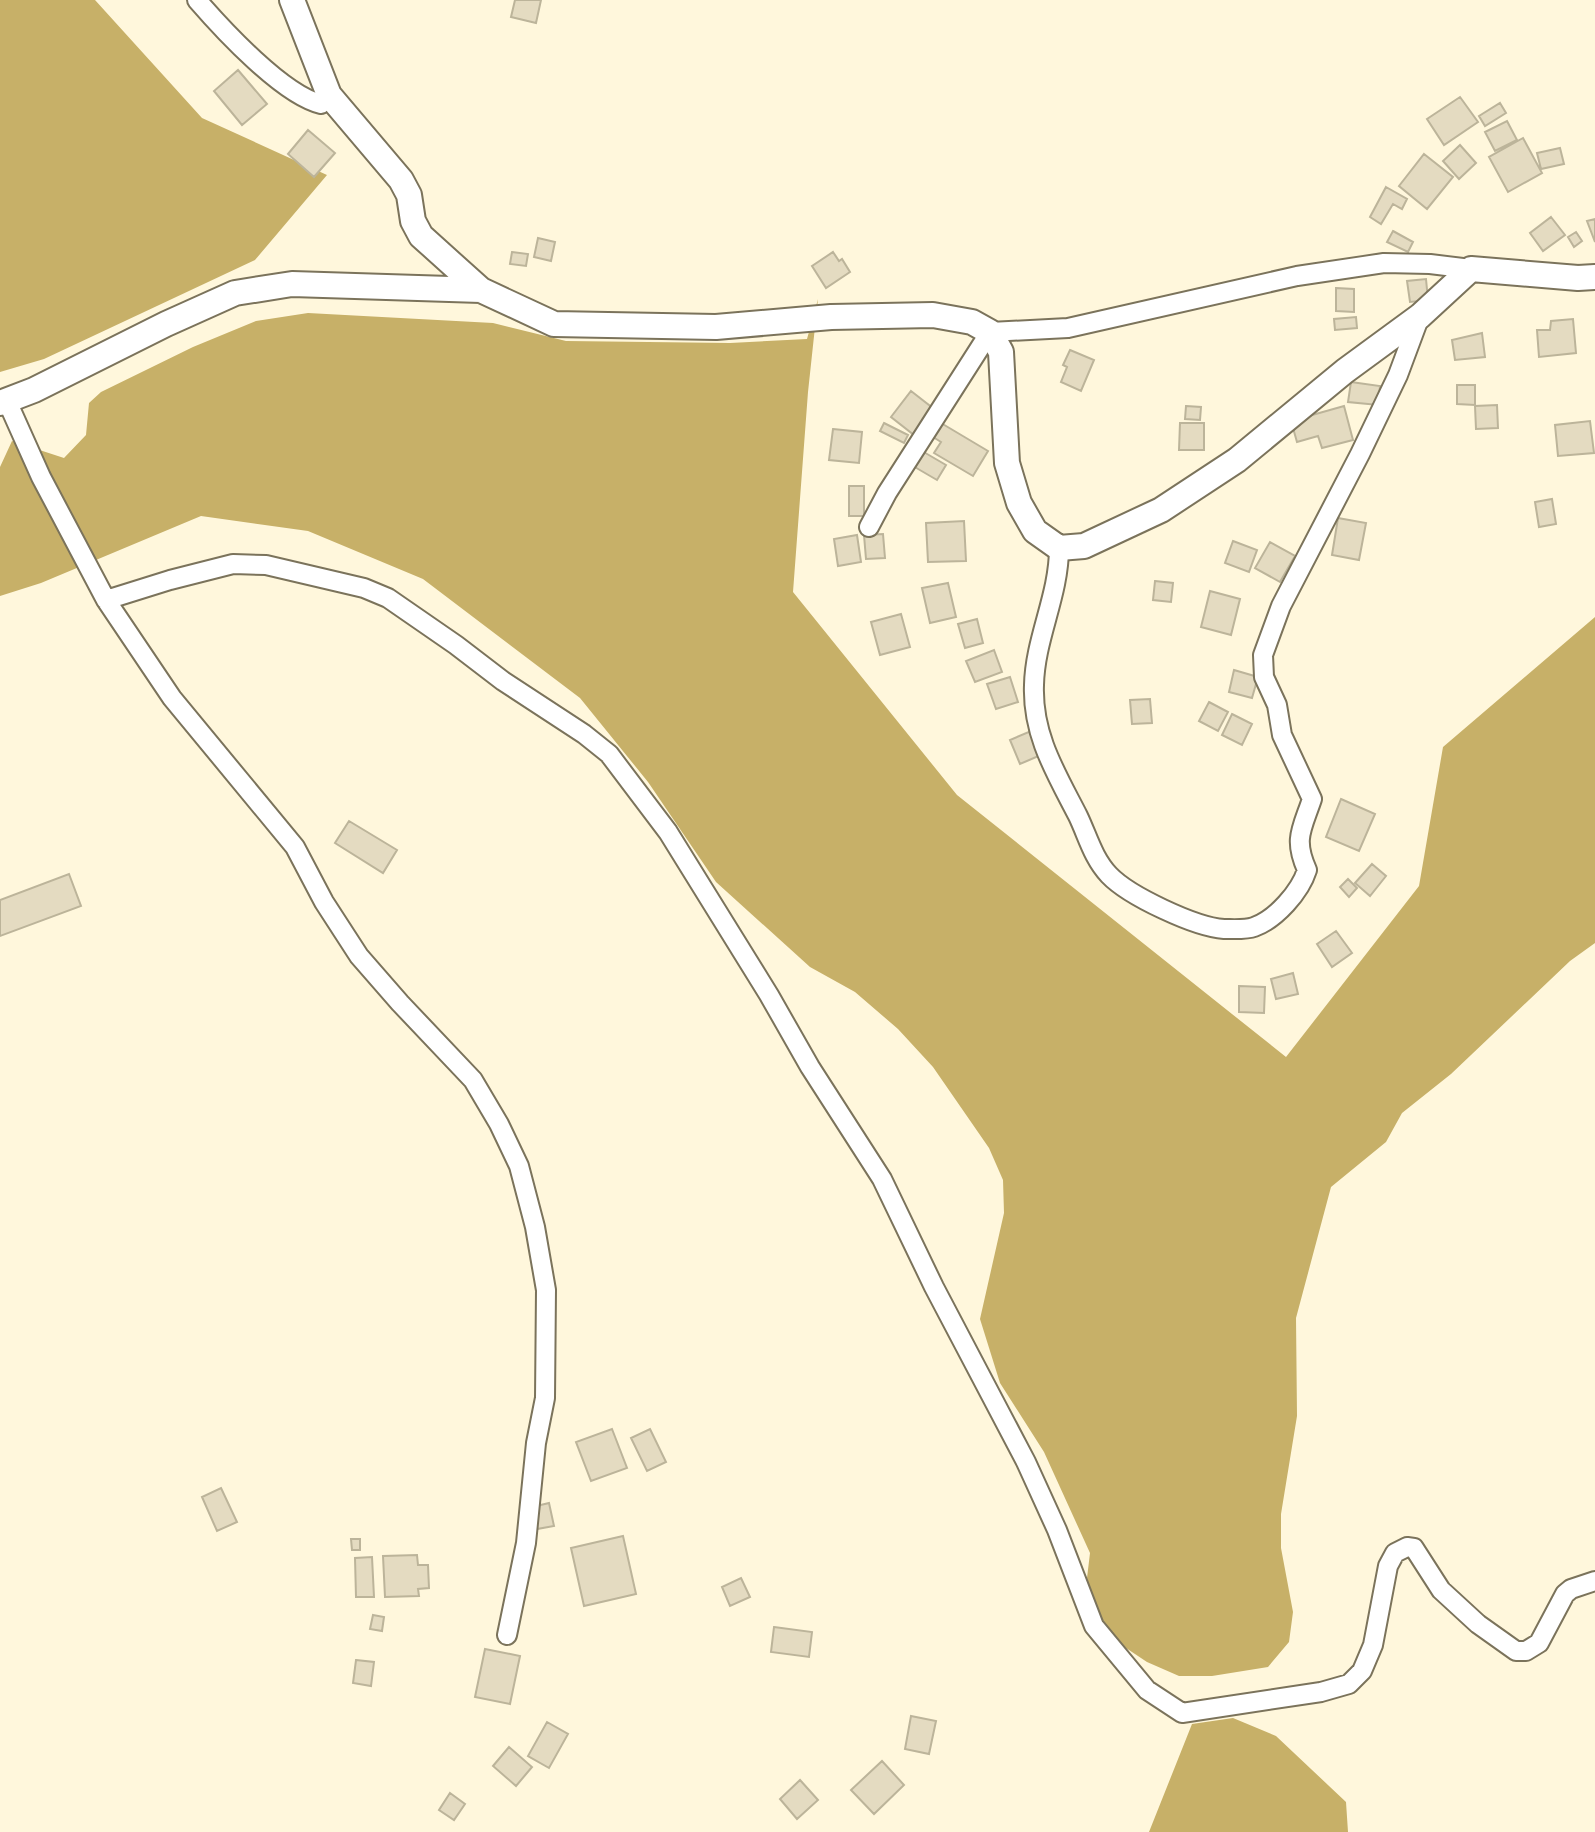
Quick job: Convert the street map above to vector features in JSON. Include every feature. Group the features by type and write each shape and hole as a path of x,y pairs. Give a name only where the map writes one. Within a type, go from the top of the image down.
{"street":[{"path":"197,0 232,40 299,95 321,104 329,95"},
{"path":"292,0 329,95 401,180 409,195 413,221 421,236 481,290 554,324 716,327 831,317 933,315 972,322 990,332 1068,328 1297,276 1384,263 1595,277"},
{"path":"990,332 1001,352 1007,463 1019,503 1035,531 1059,548 1084,546 1161,510 1237,460 1345,371 1420,316 1471,269"},
{"path":"481,290 292,284 235,293 4,402 106,600 172,698 295,847 324,902 359,956 473,1080 519,1166 535,1227 546,1290 545,1398 536,1443 526,1543 507,1635"},
{"path":"1059,548 1059,573 1036,658 1034,713 1044,750 1094,855 1111,877 1155,905 1197,924 1222,929 1252,928 1271,918 1303,883 1307,870 1298,841 1312,799 1282,735 1277,705 1264,677 1263,655 1281,606 1398,375 1420,316"},
{"path":"869,527 887,493 990,332"},
{"path":"106,600 233,564 266,565 364,588 388,598 609,754 668,832 810,1067 882,1179 934,1287 1026,1462 1057,1530 1094,1626 1147,1690 1182,1713 1321,1692 1349,1684 1362,1671 1373,1645 1388,1566 1395,1553 1407,1547 1414,1548 1441,1590 1478,1624 1516,1651 1526,1651 1539,1643 1565,1594 1595,1581"}],"shaded area":[{"path":"0,0 95,0 202,118 327,175 255,260 44,359 0,372"},
{"path":"818,299 793,592 957,795 1286,1057 1419,886 1443,747 1595,617 1595,943 1570,961 1451,1074 1402,1113 1386,1142 1331,1187 1296,1318 1297,1416 1281,1514 1281,1548 1293,1612 1289,1642 1268,1667 1212,1676 1179,1676 1147,1662 1126,1648 1093,1611 1087,1578 1090,1553 1044,1452 1000,1383 980,1319 1004,1213 1003,1180 989,1148 933,1067 898,1029 855,992 810,967 716,882 648,782 580,698 423,579 308,531 201,516 41,583 0,596 0,467 12,441 64,458 86,435 89,403 101,392 193,347 256,321 308,313 493,323 566,341 730,343 807,339"},
{"path":"1233,1718 1276,1736 1346,1802 1348,1832 1149,1832 1192,1724"}],"building":[{"path":"515,0 541,0 536,23 511,17"},
{"path":"238,70 267,104 242,125 214,91"},
{"path":"1460,97 1478,122 1444,145 1427,119"},
{"path":"1500,103 1506,113 1485,126 1479,116"},
{"path":"1507,121 1517,140 1495,151 1485,132"},
{"path":"308,130 335,153 314,177 288,154"},
{"path":"1523,138 1542,173 1508,192 1489,157"},
{"path":"1460,145 1476,163 1459,179 1443,161"},
{"path":"1560,148 1564,164 1541,169 1537,153"},
{"path":"1424,154 1453,177 1427,209 1399,186"},
{"path":"1386,187 1407,199 1402,209 1393,204 1381,224 1370,217"},
{"path":"1551,217 1565,235 1543,251 1530,233"},
{"path":"1595,219 1595,242 1587,221"},
{"path":"1393,231 1413,242 1408,252 1387,242"},
{"path":"1576,232 1582,241 1574,247 1568,237"},
{"path":"538,238 555,242 551,261 534,257"},
{"path":"512,252 528,254 526,266 510,264"},
{"path":"833,252 850,272 826,288 812,266"},
{"path":"1426,279 1428,300 1410,302 1407,281"},
{"path":"1336,288 1354,289 1354,312 1336,311"},
{"path":"1356,317 1357,328 1335,330 1334,319"},
{"path":"1573,319 1576,353 1539,357 1537,330 1550,330 1551,321"},
{"path":"1482,333 1485,357 1455,360 1452,340"},
{"path":"1070,350 1094,360 1081,391 1061,382 1067,367 1063,365"},
{"path":"1351,382 1380,386 1378,405 1348,402"},
{"path":"1457,385 1475,385 1475,405 1457,404"},
{"path":"911,391 934,409 914,435 891,417"},
{"path":"1497,405 1498,428 1476,429 1475,406"},
{"path":"1186,406 1201,407 1200,420 1185,419"},
{"path":"1344,406 1353,440 1322,448 1318,436 1297,442 1291,421"},
{"path":"1590,421 1594,453 1558,456 1555,425"},
{"path":"884,423 908,435 904,443 880,431"},
{"path":"941,423 988,451 973,476 934,453 941,442 933,437"},
{"path":"1180,423 1204,423 1204,450 1179,450"},
{"path":"833,429 862,432 859,463 829,460"},
{"path":"922,451 946,465 937,480 913,466"},
{"path":"849,486 864,486 864,516 849,516"},
{"path":"1552,499 1556,524 1539,527 1535,502"},
{"path":"1338,518 1366,523 1359,560 1332,555"},
{"path":"964,521 966,561 928,562 926,523"},
{"path":"883,534 885,558 866,559 864,535"},
{"path":"857,535 861,562 838,566 834,539"},
{"path":"1233,541 1257,550 1249,572 1225,563"},
{"path":"1270,542 1295,556 1280,582 1255,568"},
{"path":"1155,581 1173,583 1171,602 1153,600"},
{"path":"948,583 956,617 930,623 922,588"},
{"path":"1210,591 1240,599 1231,635 1201,627"},
{"path":"901,614 910,647 880,655 871,622"},
{"path":"977,619 983,643 965,648 958,624"},
{"path":"994,650 1002,672 975,682 966,661"},
{"path":"1234,670 1258,677 1252,698 1229,692"},
{"path":"1010,677 1018,702 996,709 987,684"},
{"path":"1150,699 1152,723 1132,724 1130,700"},
{"path":"1209,702 1228,712 1218,731 1199,721"},
{"path":"1232,714 1252,724 1242,745 1222,735"},
{"path":"1031,731 1041,755 1020,764 1010,740"},
{"path":"1341,799 1375,814 1359,851 1326,837"},
{"path":"349,821 397,850 383,873 335,843"},
{"path":"1372,864 1386,876 1370,896 1355,883"},
{"path":"69,874 81,906 0,936 0,900"},
{"path":"1348,879 1357,888 1349,897 1340,887"},
{"path":"1336,931 1352,953 1332,967 1317,944"},
{"path":"1293,973 1298,994 1276,999 1271,979"},
{"path":"1239,986 1265,987 1264,1013 1239,1012"},
{"path":"612,1429 627,1468 591,1481 576,1442"},
{"path":"650,1429 666,1462 647,1471 631,1438"},
{"path":"221,1488 237,1522 217,1531 202,1497"},
{"path":"549,1503 554,1526 537,1529 532,1507"},
{"path":"623,1536 636,1594 584,1606 571,1548"},
{"path":"351,1539 360,1539 360,1550 352,1550"},
{"path":"417,1555 418,1565 428,1565 429,1588 418,1589 419,1596 385,1597 383,1556"},
{"path":"372,1557 374,1597 356,1597 355,1558"},
{"path":"741,1578 750,1597 730,1606 722,1587"},
{"path":"373,1615 384,1617 382,1631 370,1629"},
{"path":"774,1627 812,1632 809,1657 771,1652"},
{"path":"485,1649 520,1656 510,1704 475,1697"},
{"path":"356,1660 374,1662 371,1686 353,1683"},
{"path":"911,1716 936,1721 929,1754 905,1749"},
{"path":"547,1722 568,1734 549,1768 528,1756"},
{"path":"509,1747 532,1767 516,1786 493,1766"},
{"path":"882,1761 904,1785 874,1814 851,1790"},
{"path":"800,1780 818,1800 797,1819 780,1799"},
{"path":"450,1793 465,1804 454,1820 439,1810"}]}
